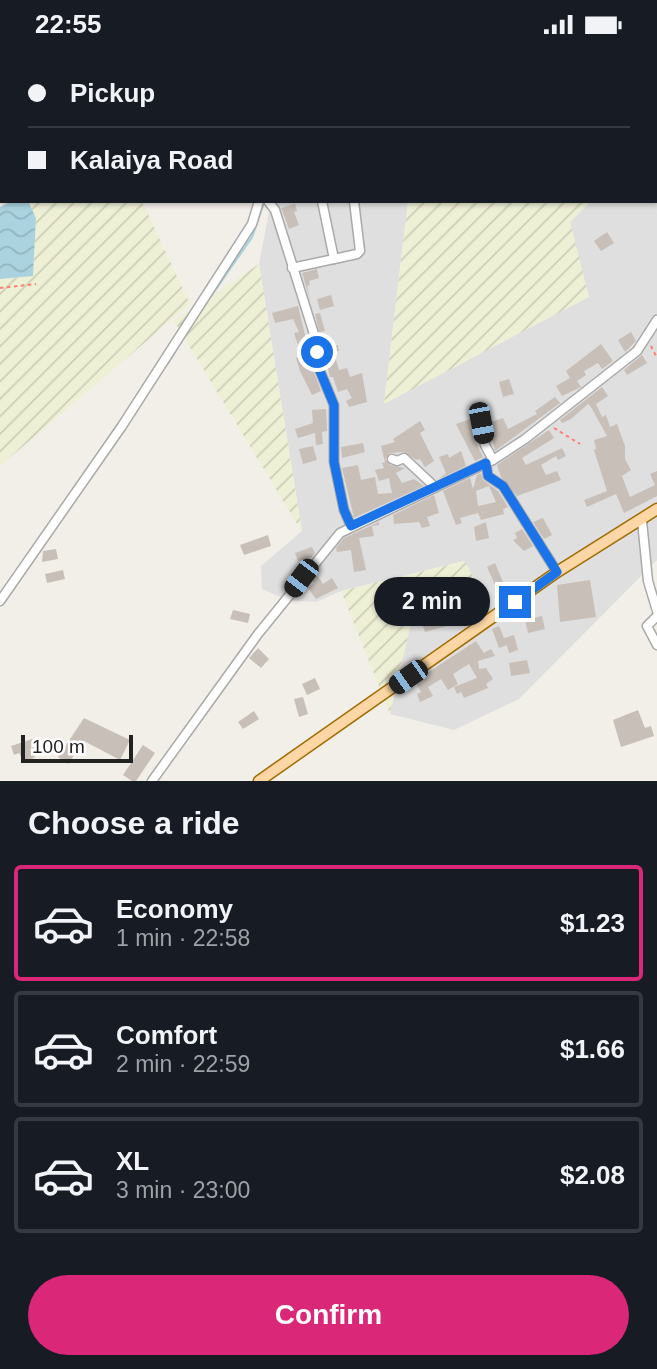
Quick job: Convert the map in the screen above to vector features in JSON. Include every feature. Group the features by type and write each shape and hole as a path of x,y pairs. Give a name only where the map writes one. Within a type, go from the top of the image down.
{"main road":[{"path":"259,781 557,572 642,521 657,509"}],"street":[{"path":"0,601 122,426 252,224 258,203"},
{"path":"270,203 275,210 314,334 320,371 334,405 334,462 344,510 351,526"},
{"path":"322,203 334,259"},
{"path":"292,268 357,254 360,250 354,203"},
{"path":"152,781 316,559 340,533 489,461 549,421 644,342 657,320"},
{"path":"481,423 489,461 488,476 503,486 557,572"},
{"path":"392,459 404,459 435,487"},
{"path":"642,521 648,581 657,614 647,626 657,645"}],"path":[{"path":"0,288 36,284"},
{"path":"644,342 650,345 657,358"},
{"path":"549,421 561,434 580,444"}],"shaded area":[{"path":"271,203 408,203 384,403 589,203 657,203 657,560 519,699 454,730 390,714 413,614 475,583 464,561 341,591 316,602 287,600 262,589 261,566 302,531 259,264"}],"green space":[{"path":"29,203 143,203 190,304 0,466 0,279 33,276 36,218"},
{"path":"408,203 589,203 570,222 589,297 384,404"},
{"path":"259,264 302,532 174,321"},
{"path":"465,561 476,582 413,614 390,714 341,591"}],"water":[{"path":"8,203 29,203 36,218 33,276 0,279 0,207"}],"building":[{"path":"295,204 297,211 294,212 299,225 289,229 281,208"},
{"path":"607,232 614,243 601,251 594,241"},
{"path":"317,269 319,278 309,281 310,285 307,286 311,303 302,273"},
{"path":"331,295 334,306 320,310 317,299"},
{"path":"298,306 321,391 312,395 296,358 302,357 294,333 299,332 293,319 275,323 272,313"},
{"path":"320,313 325,331 321,332 324,348 338,345 339,351 334,352 339,370 347,368 350,377 362,373 367,402 349,407 346,401 352,398 347,389 338,392 333,377 330,377 315,314"},
{"path":"631,332 636,341 625,352 618,340"},
{"path":"601,344 613,361 602,369 598,363 584,371 586,375 577,381 581,387 562,396 556,386 570,378 566,371"},
{"path":"642,355 647,363 627,375 624,370"},
{"path":"509,379 514,394 503,397 499,382"},
{"path":"602,387 608,396 596,404 602,417 606,415 610,427 617,424 625,446 625,459 631,470 622,476 630,497 655,485 650,474 657,471 657,496 624,513 616,494 587,507 584,500 607,491 594,450 594,440 607,436 591,407 588,404 571,419 562,423 560,420"},
{"path":"555,397 560,403 495,451 488,423 503,418 508,429 537,414 535,411"},
{"path":"326,409 327,431 322,432 323,444 316,445 315,433 298,438 295,429 313,423 312,410"},
{"path":"476,417 477,437 474,438 483,457 475,461 456,424"},
{"path":"420,421 425,430 420,433 434,461 425,467 420,459 416,460 404,452 390,453 385,459 390,465 405,468 396,473 402,483 414,479 424,486 354,518 342,468 358,465 361,480 375,477 378,494 392,493 389,478 379,481 375,470 384,468 381,446 395,442 393,439"},
{"path":"549,430 554,438 522,458 526,465 562,448 566,456 558,460 556,456 541,465 546,475 557,471 561,480 517,496 501,477 497,465"},
{"path":"363,443 365,452 342,458 341,447"},
{"path":"313,446 317,460 303,464 299,449"},
{"path":"461,451 466,466 439,479 446,473 439,457 448,454 449,458"},
{"path":"481,473 483,480 498,491 508,507 503,509 504,514 481,520 478,513 460,518 462,523 456,525 443,491 470,478 473,489 477,475","holes":["489,486 496,502 478,506 476,491"]},
{"path":"434,495 439,513 427,517 430,526 422,528 419,522 394,524 393,515"},
{"path":"543,518 552,535 544,539 533,522"},
{"path":"379,522 379,525 372,526 374,536 359,538 366,570 354,572 351,550 337,552 336,548 344,538"},
{"path":"486,522 489,538 476,541 474,527"},
{"path":"522,529 533,546 524,551 513,540 517,538 515,533"},
{"path":"268,535 271,546 244,555 240,545"},
{"path":"312,547 315,553 312,557 298,561 295,553"},
{"path":"56,549 58,559 42,562 43,551"},
{"path":"495,563 503,582 495,585 487,567"},
{"path":"63,570 65,579 47,583 45,574"},
{"path":"316,573 323,584 332,578 338,588 316,599 308,588 314,583 311,579"},
{"path":"590,580 596,617 560,622 557,585"},
{"path":"473,598 479,614 467,618 461,603"},
{"path":"446,608 450,625 425,632 419,615"},
{"path":"233,610 250,614 248,623 230,619"},
{"path":"542,616 545,629 528,633 525,620"},
{"path":"499,626 504,638 514,635 518,650 509,653 507,645 499,648 492,629"},
{"path":"476,641 484,653 491,649 495,656 478,661 479,669 486,668 493,679 486,684 488,688 464,698 461,692 457,694 454,687 477,678 469,664 453,674 458,684 448,690 441,679 428,687 433,696 420,702 417,694 421,692 415,681"},
{"path":"258,648 269,659 261,668 249,658"},
{"path":"527,660 530,673 511,676 509,663"},
{"path":"315,678 320,689 307,695 302,684"},
{"path":"303,697 308,714 299,717 294,699"},
{"path":"638,710 645,728 651,726 654,736 621,747 613,720"},
{"path":"254,711 259,719 243,729 238,722"},
{"path":"84,718 130,740 120,760 84,741 68,764 58,757"},
{"path":"32,739 38,747 30,749 35,757 25,763 19,753 14,755 11,746"},
{"path":"143,745 155,753 136,781 132,781 123,775"}],"waterway":[{"path":"197,316 252,237 264,203"},
{"path":"168,363 177,348"}],"route":[{"path":"317,352 320,371 334,405 331,442 344,510 351,526 486,463 490,480 503,486 536,540 546,549 557,572 515,602"}]}
